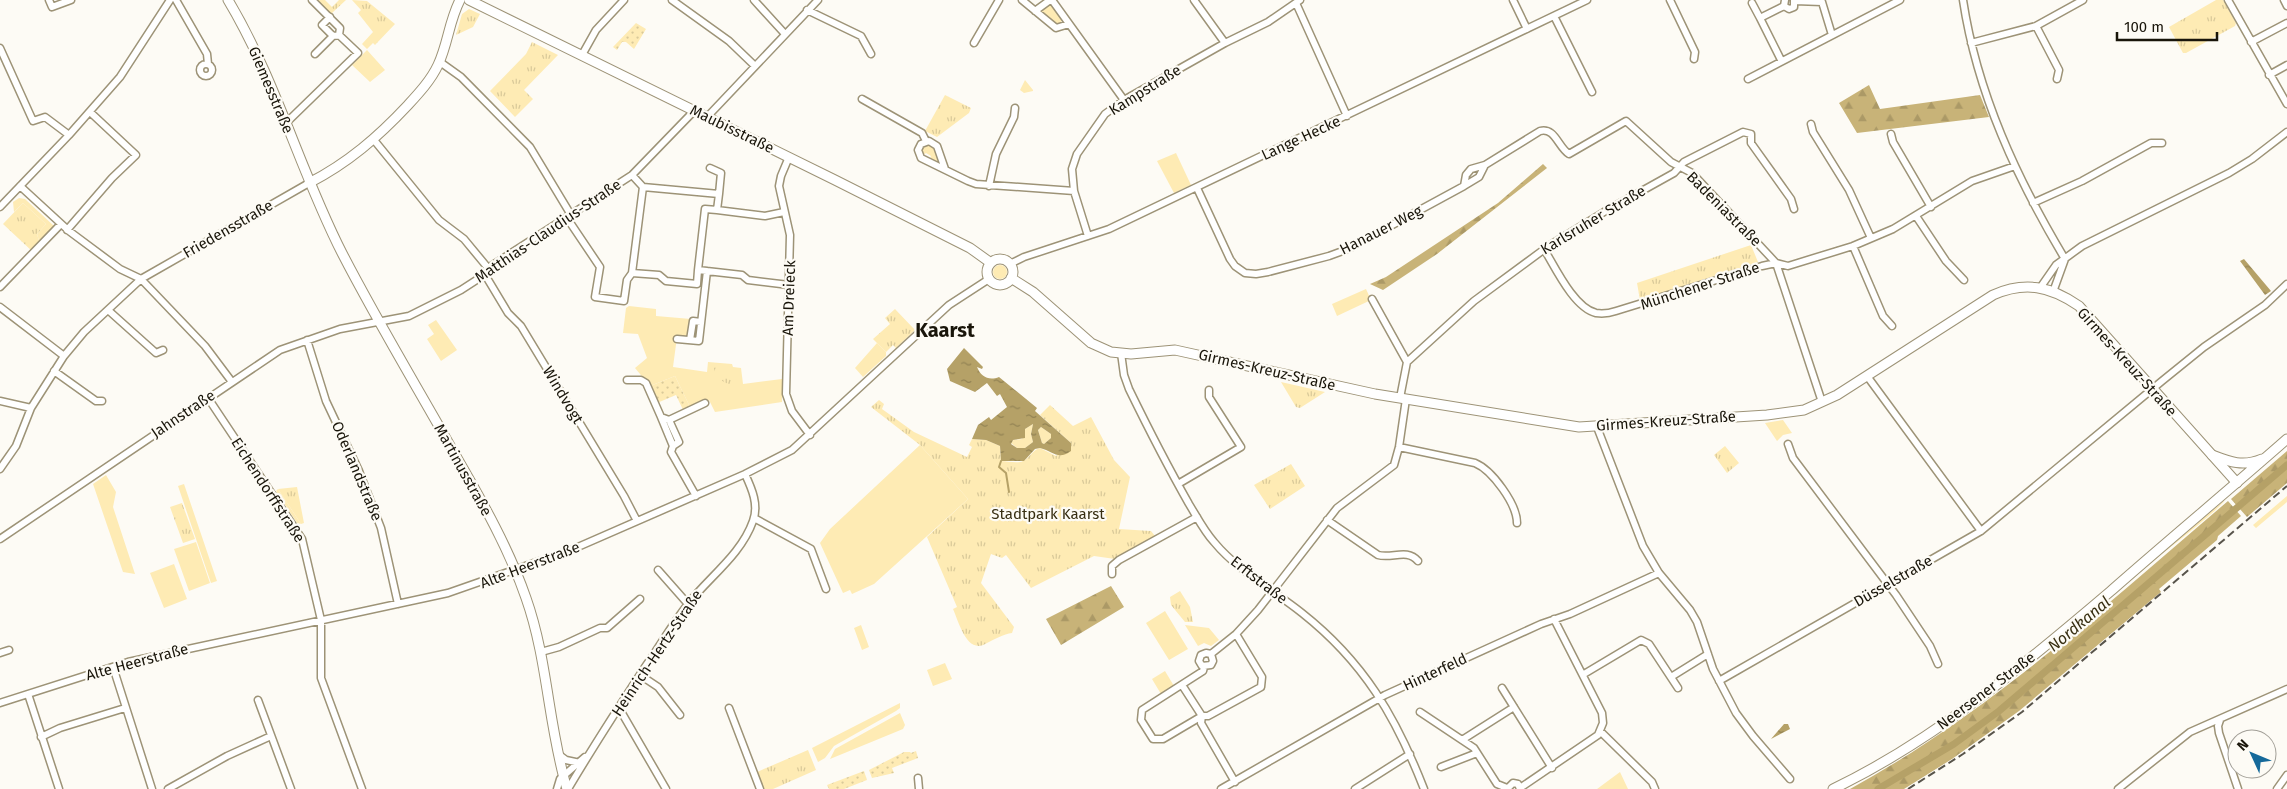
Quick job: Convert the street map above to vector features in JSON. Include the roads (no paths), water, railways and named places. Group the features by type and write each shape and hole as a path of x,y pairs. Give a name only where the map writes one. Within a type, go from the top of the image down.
{"street":[{"path":"49,0 52,7 71,0"},
{"path":"0,207 69,135 120,77 170,0"},
{"path":"176,0 207,54 208,64"},
{"name":"Giemesstraße","path":"228,0 250,39 309,183"},
{"path":"312,0 340,28 336,35 315,54"},
{"name":"Friedensstraße","path":"0,469 16,446 30,408 64,356 84,332 142,279 340,166 374,140 434,74 440,62 450,24 460,0"},
{"name":"Maubisstraße","path":"469,0 708,116 970,248 991,263"},
{"path":"582,55 596,30 624,0"},
{"path":"672,0 688,13 695,15 755,66"},
{"path":"754,0 785,34"},
{"path":"708,116 818,0"},
{"path":"974,43 999,0"},
{"path":"1022,0 1058,28 1069,24"},
{"path":"1035,11 1051,0 1124,100"},
{"path":"1194,0 1225,43"},
{"path":"1513,0 1526,29"},
{"name":"Lange Hecke","path":"1010,264 1024,257 1109,229 1587,0"},
{"path":"1670,0 1696,52 1694,59"},
{"path":"1748,79 1781,60 1900,0"},
{"path":"1963,0 1971,43 1986,96 2033,204 2065,259 2054,292"},
{"path":"1971,43 2036,26 2074,2 2083,0"},
{"path":"2228,0 2287,104"},
{"path":"2284,0 2287,6"},
{"path":"1760,18 1784,3 1791,8 1795,5 1795,1 1822,2 1832,34"},
{"path":"1298,2 1346,116"},
{"name":"Kampstraße","path":"1088,236 1074,191 1072,169 1077,154 1105,114 1124,100 1225,43 1268,22 1298,2"},
{"path":"1752,3 1781,60"},
{"path":"807,10 861,36 871,54"},
{"path":"1554,16 1592,92"},
{"path":"286,123 358,54 322,25 330,17"},
{"path":"2251,42 2287,23"},
{"path":"2036,26 2059,70 2057,79"},
{"path":"0,48 33,121 45,118 69,135"},
{"path":"440,62 461,77 530,147 600,267 595,296 624,301 627,280 632,273 643,187"},
{"path":"2269,75 2287,65"},
{"path":"862,99 922,133 926,141"},
{"path":"989,186 996,154 1014,118 1015,108"},
{"name":"Matthias-Claudius-Straße","path":"381,322 409,316 461,290 486,270 632,175 695,110"},
{"path":"67,230 112,178 136,155 90,112"},
{"name":"Badeniastraße","path":"1569,154 1626,121 1671,162 1692,173 1776,263 1822,402"},
{"path":"1811,124 1813,132 1857,206 1872,238"},
{"name":"Hanauer Weg","path":"1464,186 1468,172 1475,166 1485,165 1543,130 1551,132 1569,154"},
{"name":"Karlsruher Straße","path":"1407,362 1474,301 1544,248 1674,173 1684,162 1744,132 1751,134 1751,143 1791,199 1794,210"},
{"path":"2040,288 2056,265 2092,241 2228,173 2252,159 2287,132"},
{"path":"1891,134 1892,142 1931,207"},
{"name":"Windvogt","path":"374,140 439,220 464,239 486,270 508,313 521,326 624,496 637,521"},
{"path":"926,141 919,148 920,157 968,181 989,186 1074,191"},
{"path":"926,141 935,144 945,169"},
{"path":"2033,204 2082,181 2151,143 2162,143"},
{"name":"Am Dreieck","path":"789,157 779,186 790,235 786,394 792,411 810,435"},
{"name":"Hanauer Weg","path":"1197,188 1230,259 1240,270 1256,274 1329,256 1348,249 1478,178 1485,165"},
{"name":"Münchener Straße","path":"1544,248 1574,296 1585,307 1598,313 1641,305 1762,266 1776,263 1788,266 1853,246 1916,216 1972,181 2015,166"},
{"path":"710,168 721,173 717,210"},
{"path":"632,175 643,187 719,194"},
{"name":"Martinusstraße","path":"309,183 341,250 474,487 515,571 529,609 541,652 557,754 568,789"},
{"path":"20,186 67,230 114,265 142,279 205,346 232,382"},
{"path":"696,284 705,209 765,216 784,212"},
{"path":"1916,216 1946,261 1964,280"},
{"path":"0,287 61,224"},
{"path":"1853,246 1882,316 1892,326"},
{"path":"1001,259 1010,264 1011,278 1000,285 989,279 987,270 991,263 1001,259"},
{"path":"698,270 742,275 748,280 790,285"},
{"path":"677,339 699,341 707,272"},
{"path":"632,273 659,275 666,281 705,285"},
{"name":"Girmes-Kreuz-Straße","path":"1011,278 1033,292 1091,343 1101,349 1120,353 1175,350 1403,399 1567,426 1597,427 1782,414 1804,410 1822,402 1867,376 1993,295 2019,286 2040,288 2054,292 2074,303 2084,312 2237,483"},
{"name":"Alte Heerstraße","path":"0,702 113,667 469,587 515,571 696,496 781,457 810,435 949,305 989,279"},
{"name":"Düsselstraße","path":"1719,681 1982,531 2152,389 2204,347 2271,300 2287,284"},
{"path":"1204,667 1200,664 1200,657 1204,653 1211,654 1236,634 1344,502 1394,465 1400,447 1407,362 1372,299"},
{"path":"0,307 64,356"},
{"path":"108,310 148,347 156,352 163,350"},
{"name":"Jahnstraße","path":"0,539 280,350 340,329 381,322"},
{"name":"Oderlandstraße","path":"307,340 326,401 359,471 381,528 398,604"},
{"name":"Erftstraße","path":"1120,353 1124,376 1129,389 1197,517 1218,547 1239,566 1303,614 1332,639 1354,663 1380,698 1398,728 1424,789"},
{"path":"54,370 96,401 102,401"},
{"path":"1867,376 1982,531"},
{"path":"627,380 641,380 646,383 673,446"},
{"path":"1178,484 1241,447 1209,397 1209,390"},
{"name":"Eichendorffstraße","path":"208,398 299,532 304,545 321,620 321,678 362,789"},
{"path":"0,401 30,408"},
{"path":"669,420 705,403"},
{"path":"661,417 669,420 679,442 673,446 671,452 696,496"},
{"path":"1597,427 1643,546 1659,573 1690,610 1697,622 1719,681 1746,728 1790,778"},
{"name":"Neersener Straße","path":"1833,789 1915,743 1988,692 2077,620 2287,439"},
{"path":"1788,444 1793,458 1887,584 1930,646 1938,664"},
{"path":"1400,447 1475,463 1484,468 1494,477 1514,508 1517,514 1517,522"},
{"path":"2212,455 2238,464 2246,464 2266,457"},
{"name":"Heinrich-Hertz-Straße","path":"568,789 588,755 688,604 737,550 746,536 754,518 755,499 746,474"},
{"path":"1112,574 1112,566 1119,560 1197,517"},
{"path":"754,518 811,549 826,589"},
{"path":"1328,520 1378,554 1383,556 1409,554 1418,560"},
{"path":"658,570 688,604"},
{"name":"Hinterfeld","path":"1221,789 1380,698 1659,573"},
{"path":"541,652 560,647 600,628 607,628 640,599"},
{"path":"1420,712 1462,740 1477,753 1497,784 1507,789 1514,783 1520,788 1552,768 1594,738 1600,731 1604,719 1584,674 1554,619"},
{"path":"1211,654 1213,663 1204,667 1203,671 1141,712 1141,720 1155,739 1162,740 1202,716 1208,716 1258,690 1262,683 1262,676 1236,634"},
{"path":"1584,674 1641,640 1649,644 1678,688"},
{"path":"0,653 9,650"},
{"path":"1671,677 1708,654"},
{"path":"113,667 152,789"},
{"path":"640,675 658,687 680,715"},
{"path":"1182,685 1202,716 1201,723 1235,782"},
{"path":"1502,688 1552,768"},
{"path":"2118,789 2190,732 2287,689"},
{"path":"28,694 59,789"},
{"path":"258,700 292,789"},
{"path":"1462,740 1514,707"},
{"path":"41,737 60,728 125,708"},
{"path":"619,708 666,789"},
{"path":"728,708 760,789"},
{"path":"2220,720 2219,733 2238,789"},
{"path":"1600,731 1652,782 1655,789"},
{"path":"168,789 226,756 271,736"},
{"path":"1441,766 1477,753"},
{"path":"557,754 566,760 580,763"},
{"path":"1355,789 1410,754"},
{"name":"Heinrich-Hertz-Straße","path":"563,776 588,755"},
{"path":"2277,789 2287,775"},
{"path":"557,789 563,776"},
{"path":"918,778 919,789"}],"water":[{"path":"2244,259 2271,291 2265,295 2240,261"},
{"path":"964,348 983,367 982,369 977,367 983,376 992,379 999,377 1037,408 1035,411 1071,443 1071,451 1059,455 1040,448 1035,449 1024,461 1001,461 1000,446 986,440 972,439 978,425 989,417 991,420 1007,407 1000,394 997,396 987,383 975,392 950,381 947,369","holes":["1033,424 1031,434 1033,442 1025,448 1017,448 1011,444 1013,440 1025,438 1025,429","1041,427 1051,434 1051,438 1044,444 1038,430"]},
{"path":"1784,724 1788,724 1790,729 1771,739"}],"waterway":[{"path":"1001,461 999,467 1006,473 1009,492"},
{"name":"Nordkanal","path":"1878,789 1954,744 1999,711 2287,465"}],"railway":[{"path":"1908,789 1963,754 2022,712 2287,486"}],"district":[{"name":"Kaarst","path":"945,330"}],"park label":[{"name":"Stadtpark Kaarst","path":"1048,514"}]}
